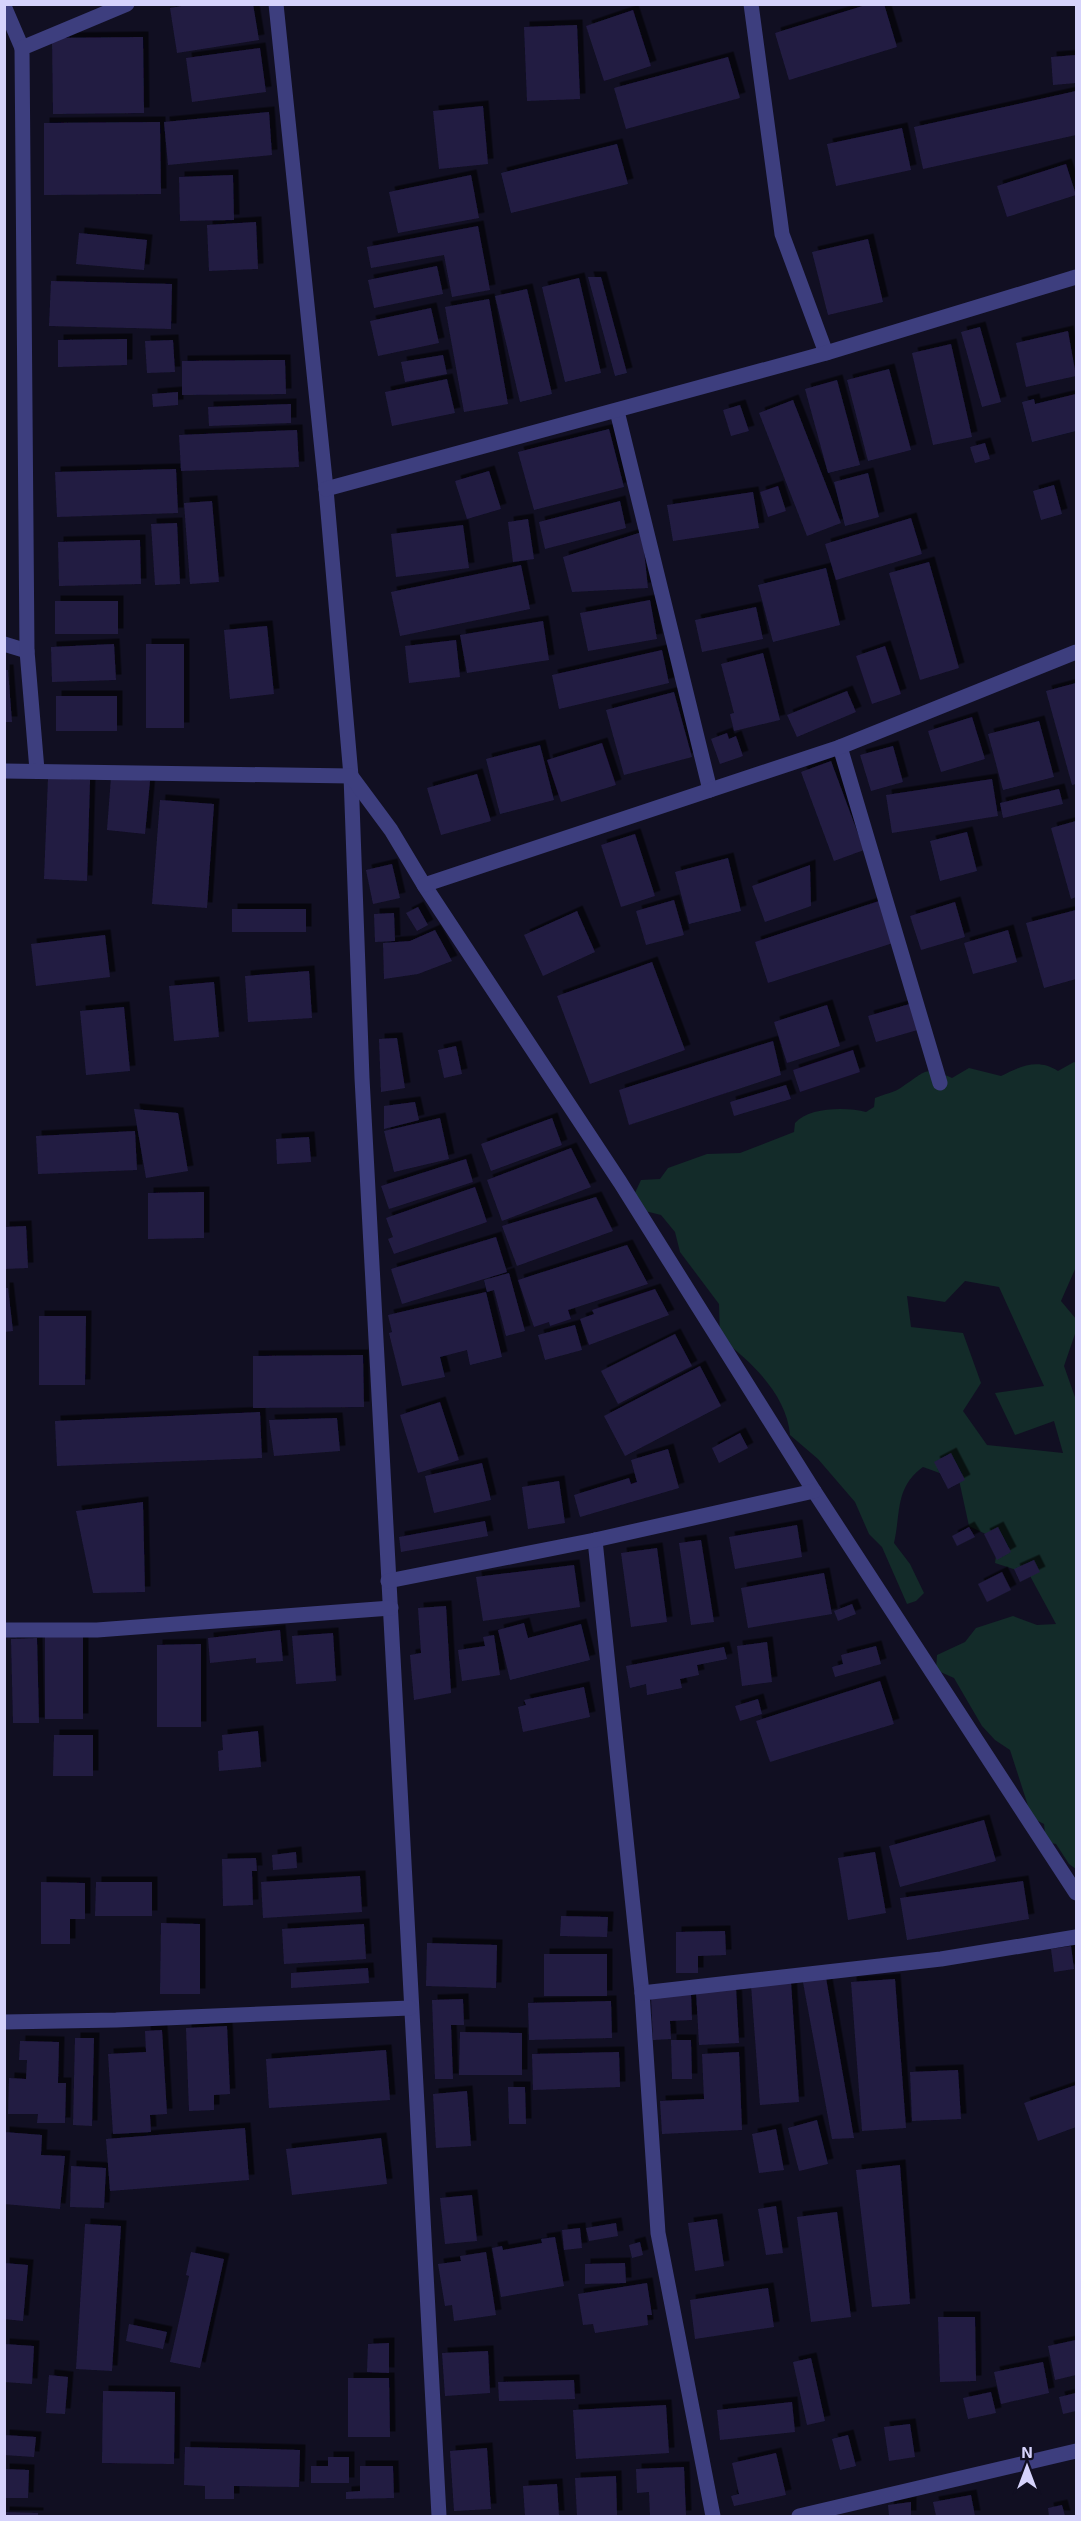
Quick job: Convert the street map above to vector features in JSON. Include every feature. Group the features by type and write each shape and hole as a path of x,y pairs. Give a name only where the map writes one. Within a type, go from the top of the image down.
{"street":[{"path":"22,48 127,4"},
{"path":"276,4 326,489 351,776 362,1078 439,2517"},
{"path":"751,4 782,234 826,353"},
{"path":"4,6 22,48 27,651 37,770"},
{"path":"326,489 826,353 1077,277"},
{"path":"617,411 710,790"},
{"path":"4,644 27,651"},
{"path":"424,885 840,747 1077,652"},
{"path":"840,747 940,1083"},
{"path":"4,771 351,776"},
{"path":"351,776 391,830 424,885 620,1182 814,1491 1077,1893"},
{"path":"388,1581 595,1540 814,1491"},
{"path":"595,1540 642,1993 658,2233 713,2517"},
{"path":"4,1630 97,1630 391,1608"},
{"path":"642,1993 940,1959 1077,1937"},
{"path":"4,2022 116,2020 410,2008"},
{"path":"799,2517 1077,2451"}],"green space":[{"path":"1076,1063 1076,1267 1061,1301 1076,1319 1076,1331 1064,1366 1076,1400 1076,1869 1069,1864 1056,1844 1046,1842 1044,1824 1032,1818 1010,1750 995,1740 982,1726 954,1678 936,1670 937,1655 965,1642 976,1628 1013,1616 1037,1625 1056,1624 1029,1574 995,1563 998,1540 969,1526 959,1480 923,1467 914,1475 903,1492 894,1543 910,1564 924,1593 916,1601 907,1604 882,1547 869,1534 855,1502 818,1459 790,1435 782,1406 766,1380 744,1357 720,1338 719,1304 680,1252 675,1232 661,1215 641,1210 633,1197 641,1180 660,1179 668,1168 707,1154 740,1153 794,1132 795,1123 809,1114 839,1109 866,1112 874,1107 875,1098 899,1089 926,1072 935,1072 952,1078 969,1068 1001,1076 1036,1064 1058,1071","holes":["965,1281 999,1287 1044,1386 995,1393 1015,1435 1054,1421 1063,1453 987,1445 963,1411 981,1383 963,1333 911,1327 907,1296 945,1302"]}],"building":[{"path":"193,4 253,4 259,40 177,53 170,8"},
{"path":"869,4 884,4 897,47 789,80 775,33"},
{"path":"633,10 651,66 604,81 586,26"},
{"path":"577,25 580,99 527,101 524,27"},
{"path":"143,37 144,113 53,114 52,38"},
{"path":"260,48 266,92 192,102 186,58"},
{"path":"1076,55 1076,83 1053,85 1051,57"},
{"path":"728,57 740,98 626,129 614,88"},
{"path":"1076,91 1076,135 923,169 914,127"},
{"path":"483,106 488,164 439,169 433,111"},
{"path":"269,112 272,155 168,165 164,122"},
{"path":"160,122 161,194 44,195 44,123"},
{"path":"902,128 911,170 836,186 827,144"},
{"path":"617,144 628,184 511,213 501,173"},
{"path":"1066,164 1076,195 1007,217 997,186"},
{"path":"233,175 234,220 180,221 179,177"},
{"path":"471,175 479,218 398,233 389,192"},
{"path":"256,222 258,269 209,271 207,225"},
{"path":"478,226 490,290 452,297 444,255 371,268 367,247"},
{"path":"79,233 147,240 144,270 76,264"},
{"path":"868,239 883,302 828,315 812,252"},
{"path":"437,266 443,294 374,308 368,280"},
{"path":"588,277 601,277 627,373 615,376"},
{"path":"579,278 601,373 565,382 542,287"},
{"path":"51,281 172,284 171,329 49,326"},
{"path":"527,289 552,394 520,402 495,296"},
{"path":"489,299 508,404 464,412 445,307"},
{"path":"431,308 439,343 378,356 370,321"},
{"path":"980,327 1001,402 982,407 961,332"},
{"path":"1068,331 1076,376 1026,387 1016,343"},
{"path":"127,339 127,365 58,367 58,340"},
{"path":"173,340 175,372 147,373 145,341"},
{"path":"951,344 972,437 933,445 912,353"},
{"path":"443,355 447,374 405,382 401,362"},
{"path":"285,360 286,394 182,395 182,361"},
{"path":"889,369 911,450 868,461 847,380"},
{"path":"447,379 455,413 392,426 385,392"},
{"path":"837,380 860,465 828,473 805,389"},
{"path":"178,392 178,405 153,407 152,394"},
{"path":"1076,394 1076,431 1032,442 1022,402 1034,399 1035,404"},
{"path":"793,400 841,523 807,536 759,413"},
{"path":"291,404 291,423 209,426 208,407"},
{"path":"740,405 749,431 731,436 723,410"},
{"path":"609,429 624,487 534,510 518,452"},
{"path":"297,430 299,467 181,471 179,435"},
{"path":"985,443 990,459 975,463 970,447"},
{"path":"176,469 178,513 57,517 55,472"},
{"path":"489,471 501,509 467,519 455,481"},
{"path":"868,473 879,517 845,526 834,482"},
{"path":"1054,485 1062,514 1041,520 1033,491"},
{"path":"778,486 786,511 768,517 760,492"},
{"path":"753,492 759,528 673,541 667,505"},
{"path":"212,501 219,582 190,584 184,503"},
{"path":"620,501 626,528 545,549 539,522"},
{"path":"911,518 922,554 836,580 825,544"},
{"path":"528,519 534,559 513,562 508,522"},
{"path":"177,523 180,584 155,585 151,524"},
{"path":"463,525 469,568 396,577 391,534"},
{"path":"642,532 648,588 572,592 563,557"},
{"path":"140,540 141,584 59,586 58,542"},
{"path":"929,562 959,668 920,680 889,573"},
{"path":"521,565 530,609 400,636 391,592"},
{"path":"826,568 840,625 773,642 758,585"},
{"path":"650,600 657,639 588,651 580,613"},
{"path":"55,601 118,601 118,634 55,634"},
{"path":"756,607 763,639 702,652 695,620"},
{"path":"543,621 549,660 467,673 460,635"},
{"path":"267,626 274,694 230,699 224,630"},
{"path":"456,640 460,677 409,683 405,646"},
{"path":"114,644 116,680 52,682 51,647"},
{"path":"146,644 184,644 184,728 146,728"},
{"path":"885,646 901,694 872,704 856,656"},
{"path":"662,650 669,683 559,709 552,675"},
{"path":"763,653 780,720 734,731 730,714 734,713 721,664"},
{"path":"4,670 8,670 12,722 4,722"},
{"path":"1076,683 1076,784 1072,785 1046,691"},
{"path":"847,691 856,712 797,737 787,715"},
{"path":"674,692 692,757 624,775 606,710"},
{"path":"56,696 117,696 117,731 56,731"},
{"path":"972,717 985,759 941,772 928,731"},
{"path":"1039,721 1054,777 1003,790 988,734"},
{"path":"727,733 729,739 736,736 743,756 720,764 711,739"},
{"path":"602,743 616,785 561,802 547,760"},
{"path":"540,745 554,800 500,814 486,759"},
{"path":"893,746 903,782 871,791 860,755"},
{"path":"831,761 864,850 834,861 801,772"},
{"path":"477,774 491,821 441,835 427,788"},
{"path":"111,777 150,781 145,834 107,830"},
{"path":"48,778 90,780 87,881 44,879"},
{"path":"992,779 998,816 892,833 886,795"},
{"path":"1059,789 1063,804 1003,818 1000,803"},
{"path":"160,800 214,804 207,908 152,904"},
{"path":"1076,821 1076,897 1071,899 1051,828"},
{"path":"967,832 977,871 940,881 930,841"},
{"path":"635,834 655,896 621,907 601,845"},
{"path":"728,858 741,911 689,924 675,872"},
{"path":"392,864 400,898 373,904 366,870"},
{"path":"810,865 811,906 765,922 752,886"},
{"path":"674,900 684,935 646,945 636,911"},
{"path":"879,901 893,943 768,983 755,942"},
{"path":"955,902 965,937 921,950 910,916"},
{"path":"418,907 428,925 417,931 406,913"},
{"path":"232,909 306,909 306,932 232,932"},
{"path":"1076,910 1076,979 1044,988 1026,923"},
{"path":"577,911 595,952 543,976 524,935"},
{"path":"394,913 395,941 375,942 374,914"},
{"path":"435,930 452,961 418,974 384,979 383,943 410,941"},
{"path":"1008,930 1017,962 973,974 964,943"},
{"path":"105,935 110,977 36,986 31,944"},
{"path":"652,962 685,1050 590,1084 557,996"},
{"path":"309,971 312,1018 248,1022 245,976"},
{"path":"214,982 219,1037 174,1041 169,986"},
{"path":"913,1003 921,1029 876,1042 868,1016"},
{"path":"827,1005 840,1046 787,1063 774,1022"},
{"path":"124,1007 130,1071 86,1075 80,1011"},
{"path":"397,1038 405,1088 381,1092 379,1039"},
{"path":"773,1041 781,1075 629,1125 619,1090"},
{"path":"456,1046 462,1074 444,1078 438,1050"},
{"path":"853,1050 860,1072 800,1092 793,1070"},
{"path":"786,1085 791,1099 734,1116 730,1102"},
{"path":"415,1102 419,1120 384,1129 384,1106"},
{"path":"134,1109 178,1113 188,1171 146,1178"},
{"path":"440,1118 449,1159 394,1172 384,1131"},
{"path":"552,1118 562,1145 491,1171 481,1144"},
{"path":"135,1131 137,1170 38,1174 36,1136"},
{"path":"309,1137 311,1162 277,1164 276,1139"},
{"path":"571,1148 591,1187 502,1221 487,1180"},
{"path":"466,1159 473,1182 389,1209 381,1186"},
{"path":"475,1187 487,1222 394,1254 388,1239 393,1237 386,1218"},
{"path":"204,1192 204,1238 148,1239 148,1193"},
{"path":"596,1197 613,1231 517,1266 502,1226"},
{"path":"26,1226 28,1268 4,1269 4,1227"},
{"path":"496,1237 507,1272 402,1304 391,1269"},
{"path":"627,1245 648,1284 568,1310 571,1319 550,1326 549,1322 534,1327 518,1280"},
{"path":"509,1273 525,1331 506,1336 494,1290 487,1292 484,1280"},
{"path":"4,1288 8,1288 13,1331 4,1332"},
{"path":"655,1289 669,1315 589,1345 580,1319 594,1314 592,1310"},
{"path":"486,1292 502,1357 470,1365 467,1350 440,1357 445,1377 402,1386 389,1333 392,1332 388,1315"},
{"path":"39,1316 86,1316 85,1385 39,1385"},
{"path":"575,1325 582,1350 545,1360 538,1335"},
{"path":"675,1334 692,1366 618,1404 601,1371"},
{"path":"363,1355 364,1407 253,1408 253,1356"},
{"path":"700,1366 721,1406 625,1456 604,1416"},
{"path":"440,1402 459,1460 418,1473 400,1415"},
{"path":"260,1412 262,1458 57,1466 55,1421"},
{"path":"337,1418 340,1451 274,1456 269,1420"},
{"path":"740,1433 748,1448 719,1463 712,1448"},
{"path":"668,1449 679,1488 580,1517 574,1495 629,1478 631,1484 637,1482 631,1460"},
{"path":"951,1453 965,1480 948,1489 934,1462"},
{"path":"482,1463 491,1500 434,1513 425,1476"},
{"path":"559,1481 565,1523 528,1529 522,1487"},
{"path":"143,1502 145,1592 93,1593 76,1511"},
{"path":"485,1521 488,1536 401,1552 399,1537"},
{"path":"797,1525 802,1557 735,1569 729,1537"},
{"path":"969,1527 975,1537 957,1546 952,1536"},
{"path":"998,1527 1011,1552 997,1560 984,1534"},
{"path":"701,1540 714,1622 691,1625 679,1543"},
{"path":"657,1548 667,1622 631,1627 621,1553"},
{"path":"1034,1560 1040,1572 1020,1582 1014,1569"},
{"path":"574,1565 580,1607 483,1621 476,1577"},
{"path":"1002,1572 1011,1590 987,1602 978,1584"},
{"path":"824,1573 832,1614 748,1628 741,1588"},
{"path":"852,1604 856,1614 838,1621 834,1611"},
{"path":"446,1606 451,1693 414,1700 410,1655 421,1653 418,1608"},
{"path":"524,1623 528,1638 581,1624 590,1660 510,1680 498,1630"},
{"path":"280,1630 283,1661 256,1663 256,1658 210,1663 208,1638"},
{"path":"333,1633 336,1681 296,1684 292,1636"},
{"path":"494,1635 500,1675 462,1681 458,1650 485,1646 483,1637"},
{"path":"45,1637 83,1637 83,1719 45,1719"},
{"path":"37,1638 39,1723 13,1723 11,1639"},
{"path":"767,1642 772,1682 742,1686 737,1646"},
{"path":"201,1644 201,1727 157,1727 157,1645"},
{"path":"876,1646 881,1664 835,1677 832,1667 843,1664 841,1655"},
{"path":"724,1647 727,1659 697,1665 699,1675 680,1679 682,1688 647,1695 646,1684 630,1688 626,1666"},
{"path":"880,1681 894,1724 770,1762 756,1721"},
{"path":"584,1687 590,1717 523,1732 518,1707 526,1705 524,1700"},
{"path":"758,1699 762,1714 740,1721 735,1706"},
{"path":"258,1731 261,1767 219,1771 218,1751 223,1750 222,1735"},
{"path":"54,1735 93,1735 93,1776 53,1776"},
{"path":"984,1820 996,1861 900,1887 889,1846"},
{"path":"296,1852 297,1868 273,1870 272,1855"},
{"path":"875,1852 886,1913 848,1920 838,1858"},
{"path":"256,1858 257,1871 252,1871 253,1905 223,1906 222,1859"},
{"path":"360,1876 362,1912 263,1918 261,1882"},
{"path":"1023,1881 1029,1919 907,1940 900,1898"},
{"path":"41,1882 85,1883 85,1919 70,1919 70,1944 41,1944"},
{"path":"96,1882 152,1882 152,1916 95,1916"},
{"path":"561,1916 608,1917 607,1937 560,1936"},
{"path":"161,1923 200,1924 200,1994 160,1994"},
{"path":"364,1924 366,1959 284,1964 282,1929"},
{"path":"725,1931 726,1955 698,1956 698,1973 676,1973 676,1932"},
{"path":"427,1943 497,1945 496,1988 426,1986"},
{"path":"1071,1946 1074,1969 1054,1972 1051,1949"},
{"path":"544,1954 607,1954 607,1996 544,1996"},
{"path":"368,1968 369,1983 291,1988 291,1973"},
{"path":"802,1977 826,1978 854,2138 832,2139"},
{"path":"895,1979 906,2128 862,2131 851,1982"},
{"path":"791,1982 799,2102 760,2105 751,1985"},
{"path":"736,1988 739,2043 699,2045 696,1990"},
{"path":"691,1993 692,2020 670,2021 671,2039 653,2040 651,1995"},
{"path":"463,1999 464,2025 451,2025 453,2079 435,2079 432,2000"},
{"path":"611,2001 612,2038 529,2040 528,2003"},
{"path":"227,2026 230,2094 214,2095 214,2110 189,2111 186,2028"},
{"path":"162,2030 167,2114 150,2115 151,2132 113,2134 108,2054 146,2052 145,2031"},
{"path":"460,2032 522,2033 522,2075 459,2075"},
{"path":"75,2038 94,2038 92,2126 73,2125"},
{"path":"671,2040 691,2040 692,2079 672,2079"},
{"path":"20,2041 59,2042 58,2083 66,2083 65,2123 37,2123 38,2114 8,2114 9,2078 26,2079 27,2060 19,2060"},
{"path":"386,2050 390,2100 269,2108 266,2059"},
{"path":"619,2052 620,2087 533,2090 532,2054"},
{"path":"739,2052 742,2130 662,2134 660,2101 704,2099 702,2054"},
{"path":"958,2070 961,2119 912,2121 910,2072"},
{"path":"1076,2085 1076,2127 1038,2141 1024,2103"},
{"path":"508,2087 525,2087 526,2124 509,2124"},
{"path":"467,2091 471,2146 436,2148 433,2094"},
{"path":"817,2120 828,2164 799,2171 788,2128"},
{"path":"245,2128 249,2180 110,2191 106,2139"},
{"path":"776,2129 784,2170 759,2173 752,2134"},
{"path":"4,2132 42,2135 41,2155 65,2156 60,2209 4,2204"},
{"path":"381,2138 387,2184 292,2195 286,2149"},
{"path":"900,2165 910,2304 872,2307 856,2170"},
{"path":"71,2166 106,2168 104,2208 70,2207"},
{"path":"472,2195 477,2241 445,2244 440,2198"},
{"path":"776,2206 783,2253 766,2255 758,2209"},
{"path":"837,2212 851,2317 811,2322 797,2217"},
{"path":"717,2219 724,2266 695,2271 688,2223"},
{"path":"616,2223 618,2236 589,2241 586,2228"},
{"path":"85,2224 121,2226 112,2371 76,2369"},
{"path":"580,2228 582,2248 564,2250 562,2230"},
{"path":"555,2237 564,2286 501,2297 492,2248 502,2246 503,2250 542,2243 541,2239"},
{"path":"640,2242 643,2255 632,2258 629,2245"},
{"path":"191,2252 224,2259 200,2368 170,2362 189,2276 186,2275"},
{"path":"486,2252 496,2315 454,2321 452,2305 445,2306 438,2264 461,2261 460,2256"},
{"path":"4,2263 28,2265 23,2321 4,2319"},
{"path":"625,2263 626,2283 585,2284 585,2264"},
{"path":"647,2283 652,2315 647,2315 648,2325 595,2333 593,2324 583,2325 578,2294"},
{"path":"768,2288 774,2327 695,2339 690,2300"},
{"path":"938,2317 975,2317 976,2381 940,2382"},
{"path":"129,2324 167,2332 163,2349 126,2341"},
{"path":"1076,2340 1076,2375 1055,2380 1048,2346"},
{"path":"389,2343 389,2373 367,2372 368,2344"},
{"path":"4,2344 34,2346 32,2384 4,2382"},
{"path":"488,2351 490,2393 445,2396 442,2353"},
{"path":"811,2358 825,2421 807,2425 793,2362"},
{"path":"1043,2362 1049,2393 1001,2404 994,2372"},
{"path":"49,2375 68,2377 65,2414 46,2413"},
{"path":"348,2378 389,2378 390,2437 348,2437"},
{"path":"574,2380 575,2399 499,2401 498,2382"},
{"path":"103,2391 175,2392 174,2464 102,2463"},
{"path":"991,2392 996,2413 968,2419 963,2398"},
{"path":"1076,2393 1076,2411 1063,2414 1059,2397"},
{"path":"792,2402 795,2432 720,2440 717,2410"},
{"path":"666,2405 669,2453 576,2459 573,2410"},
{"path":"910,2424 915,2457 889,2461 884,2427"},
{"path":"4,2435 36,2437 34,2457 4,2455"},
{"path":"848,2435 856,2466 840,2470 832,2439"},
{"path":"185,2447 300,2450 299,2487 234,2486 234,2499 205,2499 205,2486 184,2485"},
{"path":"487,2448 491,2509 454,2511 450,2451"},
{"path":"776,2453 786,2495 734,2506 731,2496 739,2494 732,2463"},
{"path":"328,2457 349,2457 349,2483 311,2483 311,2466 328,2466"},
{"path":"360,2466 393,2466 394,2498 346,2499 346,2492 360,2491"},
{"path":"684,2467 686,2516 650,2516 649,2492 637,2493 636,2469"},
{"path":"4,2469 29,2470 28,2498 4,2498"},
{"path":"616,2476 617,2516 577,2516 575,2478"},
{"path":"557,2484 559,2516 525,2516 523,2486"},
{"path":"971,2495 975,2516 936,2516 933,2502"},
{"path":"911,2502 911,2516 889,2516 888,2505"},
{"path":"1062,2505 1065,2516 1049,2516 1048,2508"},
{"path":"4,2512 38,2513 38,2516 4,2516"}]}
